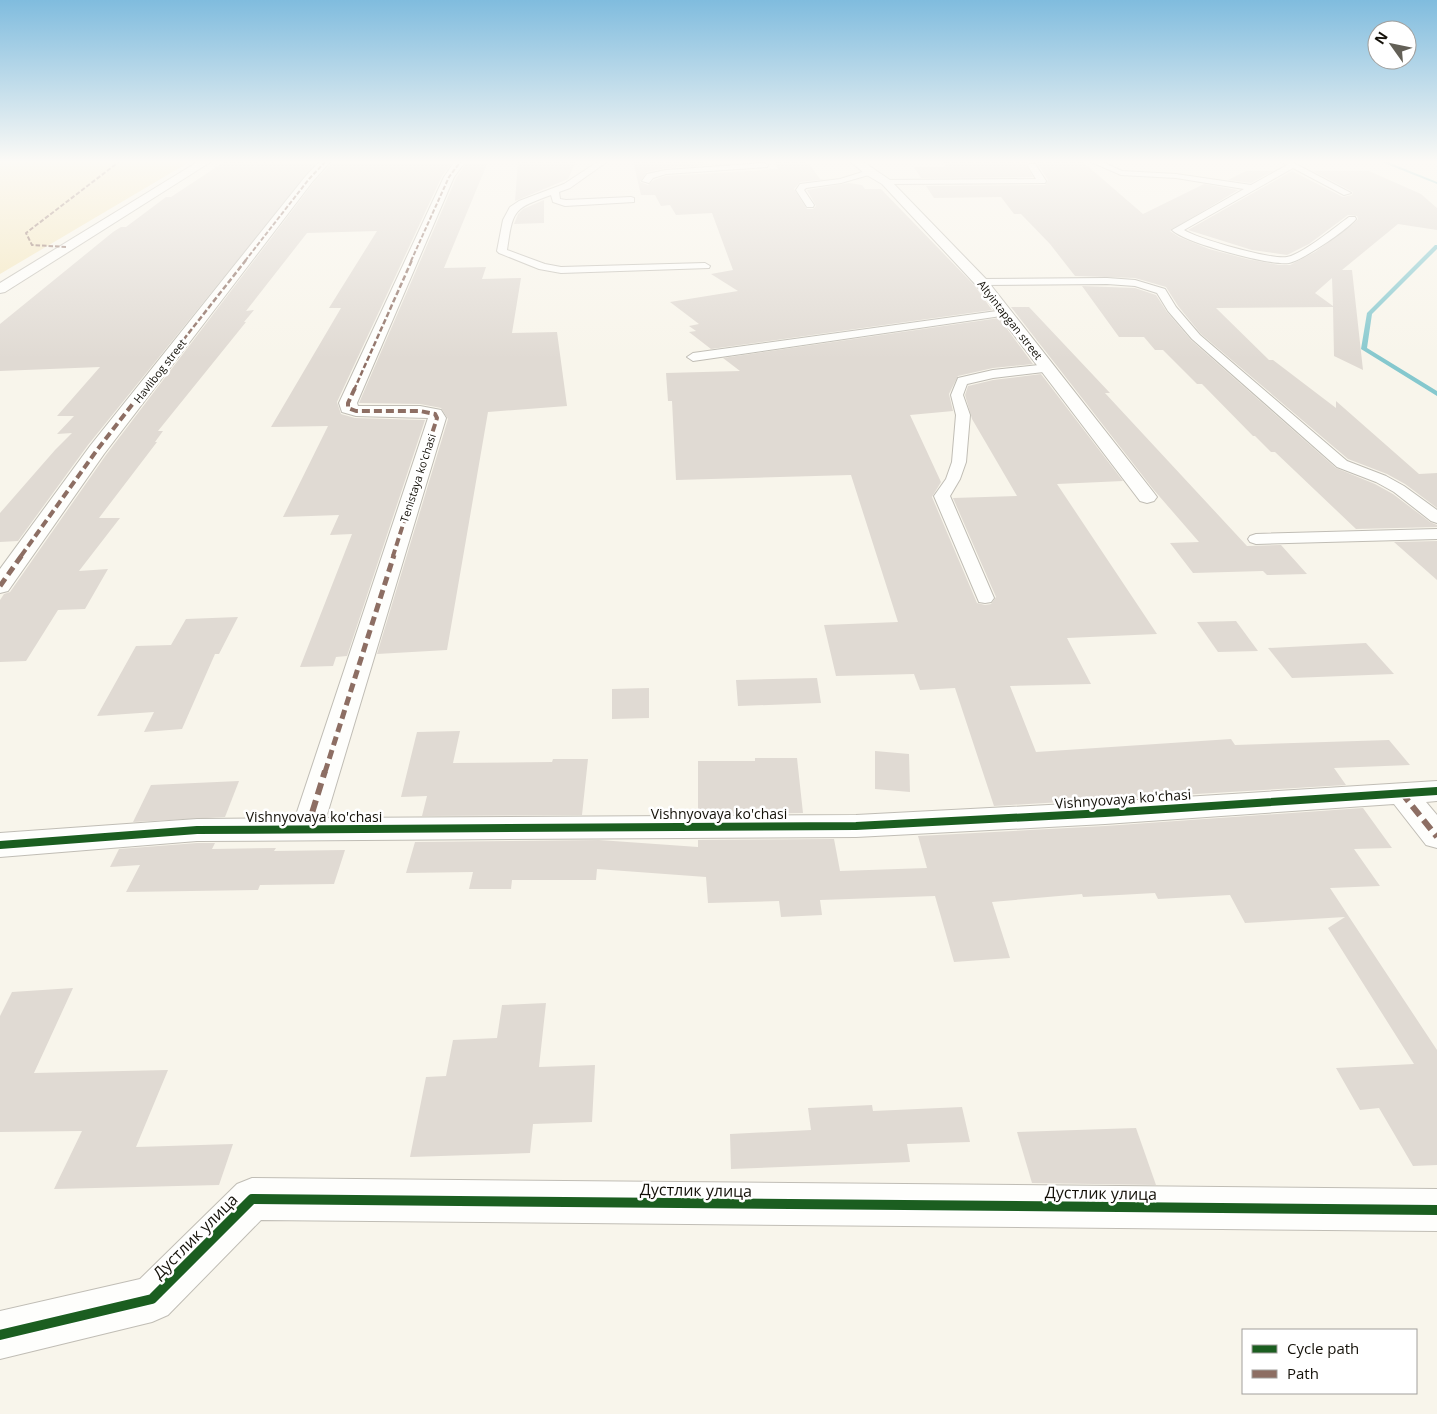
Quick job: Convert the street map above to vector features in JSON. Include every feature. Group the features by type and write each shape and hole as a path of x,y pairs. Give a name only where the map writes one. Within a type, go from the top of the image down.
{"street":[{"path":"0,289 100,227"},
{"name":"Hаvlibog street","path":"0,586 97,450 271,227"},
{"name":"Tenistaya ko'chasi","path":"307,829 437,418 435,414 420,411 356,411 348,408 348,403 427,227"},
{"name":"Altyintapgan street","path":"929,227 981,282 1147,496"},
{"name":"Vishnyovaya ko'chasi","path":"0,845 197,830 856,826 1106,813 1437,791"},
{"path":"1401,792 1437,837"},
{"name":"Дустлик улица","path":"0,1335 152,1299 252,1199 1437,1210"}],"lane":[{"path":"506,227 502,251 543,267 561,270 706,266"},
{"path":"1182,227 1177,230 1185,236 1270,259 1288,260 1340,227"},
{"path":"981,282 1107,281 1135,283 1156,288 1161,291 1172,309 1196,337 1342,464 1387,483 1437,518"},
{"path":"693,357 1004,313"},
{"path":"985,598 942,496 959,462 963,415 957,396 962,381 993,374 1048,368"},
{"path":"1256,539 1437,534"}],"shaded area":[{"path":"0,227 79,227 0,274"}],"building":[{"path":"121,227 264,227 88,445 18,541 0,542 0,513 72,433 57,434 74,416 57,416 100,367 0,371 0,324 113,232"},
{"path":"280,227 418,227 337,402 341,414 355,418 425,420 347,656 336,657 333,666 300,667 352,534 330,535 339,515 283,517 328,426 271,427 341,308 329,308 377,231 307,233 246,311 254,310 244,322 246,322 158,431 163,431 155,442 157,442 99,518 120,518 79,571 108,569 85,609 58,610 26,661 0,662 0,600 4,594 10,592 106,455"},
{"path":"435,227 461,227 444,268 486,267 482,279 521,278 512,333 557,332 567,406 488,412 447,650 377,654 448,419 441,408 420,404 359,403"},
{"path":"717,227 918,227 975,286 992,310 711,349 689,332 696,331 689,326 699,324 670,302 738,291 711,274 733,270"},
{"path":"1034,227 1177,227 1170,231 1179,237 1209,249 1247,259 1279,265 1290,265 1315,252 1349,227 1394,227 1342,270 1352,270 1363,370 1334,356 1333,307 1216,308 1269,360 1273,360 1336,408 1336,401 1419,474 1437,473 1437,508 1405,484 1387,474 1348,459 1201,334 1178,306 1166,287 1135,278 1075,276 1050,244","holes":["1332,278 1333,306 1315,293"]},
{"path":"1193,227 1332,227 1309,244 1287,255 1252,250 1188,230"},
{"path":"1417,227 1437,227 1437,230"},
{"path":"1082,286 1135,288 1156,295 1167,312 1191,340 1336,468 1375,484 1393,494 1430,522 1437,525 1437,527 1356,529 1275,452 1271,452 1253,436 1202,384 1197,384 1163,350 1155,350 1144,337 1119,337"},
{"path":"1011,307 1029,307 1110,393 1105,393 1247,546 1281,545 1307,574 1267,575 1263,571 1193,573 1170,543 1199,542 1153,489"},
{"path":"999,318 1033,364 993,368 958,376 949,394 953,411 910,415 941,482 932,497 977,603 991,604 996,597 953,498 1017,496 972,419 965,395 968,386 993,380 1041,374 1123,481 1057,484 1157,634 1067,638 1091,684 1010,686 1036,752 1231,739 1235,745 1389,740 1410,765 1334,768 1346,785 994,806 955,688 920,690 914,674 836,676 824,625 898,622 851,475 676,480 672,401 668,401 666,373 740,371 723,358"},
{"path":"1437,541 1437,580 1394,542"},
{"path":"238,617 219,654 215,654 182,729 144,732 154,712 97,716 136,646 171,645 186,619"},
{"path":"1236,621 1258,651 1218,652 1197,622"},
{"path":"1366,643 1394,674 1292,678 1268,648"},
{"path":"817,678 821,703 738,706 736,680"},
{"path":"649,688 649,718 612,719 612,689"},
{"path":"460,731 453,763 552,762 553,759 588,759 582,815 422,816 427,796 401,797 417,732"},
{"path":"875,751 909,754 910,792 875,789"},
{"path":"755,758 797,758 803,813 698,814 698,761 755,761"},
{"path":"239,781 225,817 133,822 151,785"},
{"path":"1363,808 1392,848 1354,849 1380,886 1330,888 1437,1050 1437,1165 1413,1166 1379,1108 1360,1110 1336,1068 1414,1064 1328,928 1345,917 1245,923 1230,895 1158,899 1155,893 1083,897 1082,894 992,902 1010,958 954,962 935,896 820,900 822,915 781,917 779,901 708,903 706,877 597,869 596,880 512,880 511,889 469,889 473,872 406,873 415,842 599,840 698,847 698,840 834,839 840,871 927,868 918,836 1105,826"},
{"path":"215,843 212,849 276,848 274,851 345,850 334,884 260,885 258,890 126,892 140,865 110,867 119,849"},
{"path":"73,988 34,1073 168,1070 136,1147 233,1144 219,1185 54,1189 82,1131 0,1132 0,1016 12,992"},
{"path":"546,1003 539,1067 595,1065 592,1122 533,1124 530,1153 410,1157 426,1077 446,1076 453,1040 497,1038 502,1005"},
{"path":"872,1105 873,1111 962,1107 970,1142 907,1144 910,1162 731,1169 730,1134 811,1130 808,1108"},
{"path":"1136,1128 1156,1185 1032,1183 1017,1132"}],"waterway":[{"path":"1437,246 1369,314 1364,349 1437,394"}],"marked path":[{"path":"34,227 26,233 32,245 66,247"},
{"path":"0,586 97,450 271,227"},
{"path":"307,829 437,418 435,414 420,411 356,411 348,408 348,403 427,227"},
{"path":"1401,792 1437,837"}],"cycle path":[{"path":"0,845 197,830 856,826 1105,813 1437,791"},
{"path":"0,1335 152,1299 252,1199 1437,1210"}]}
